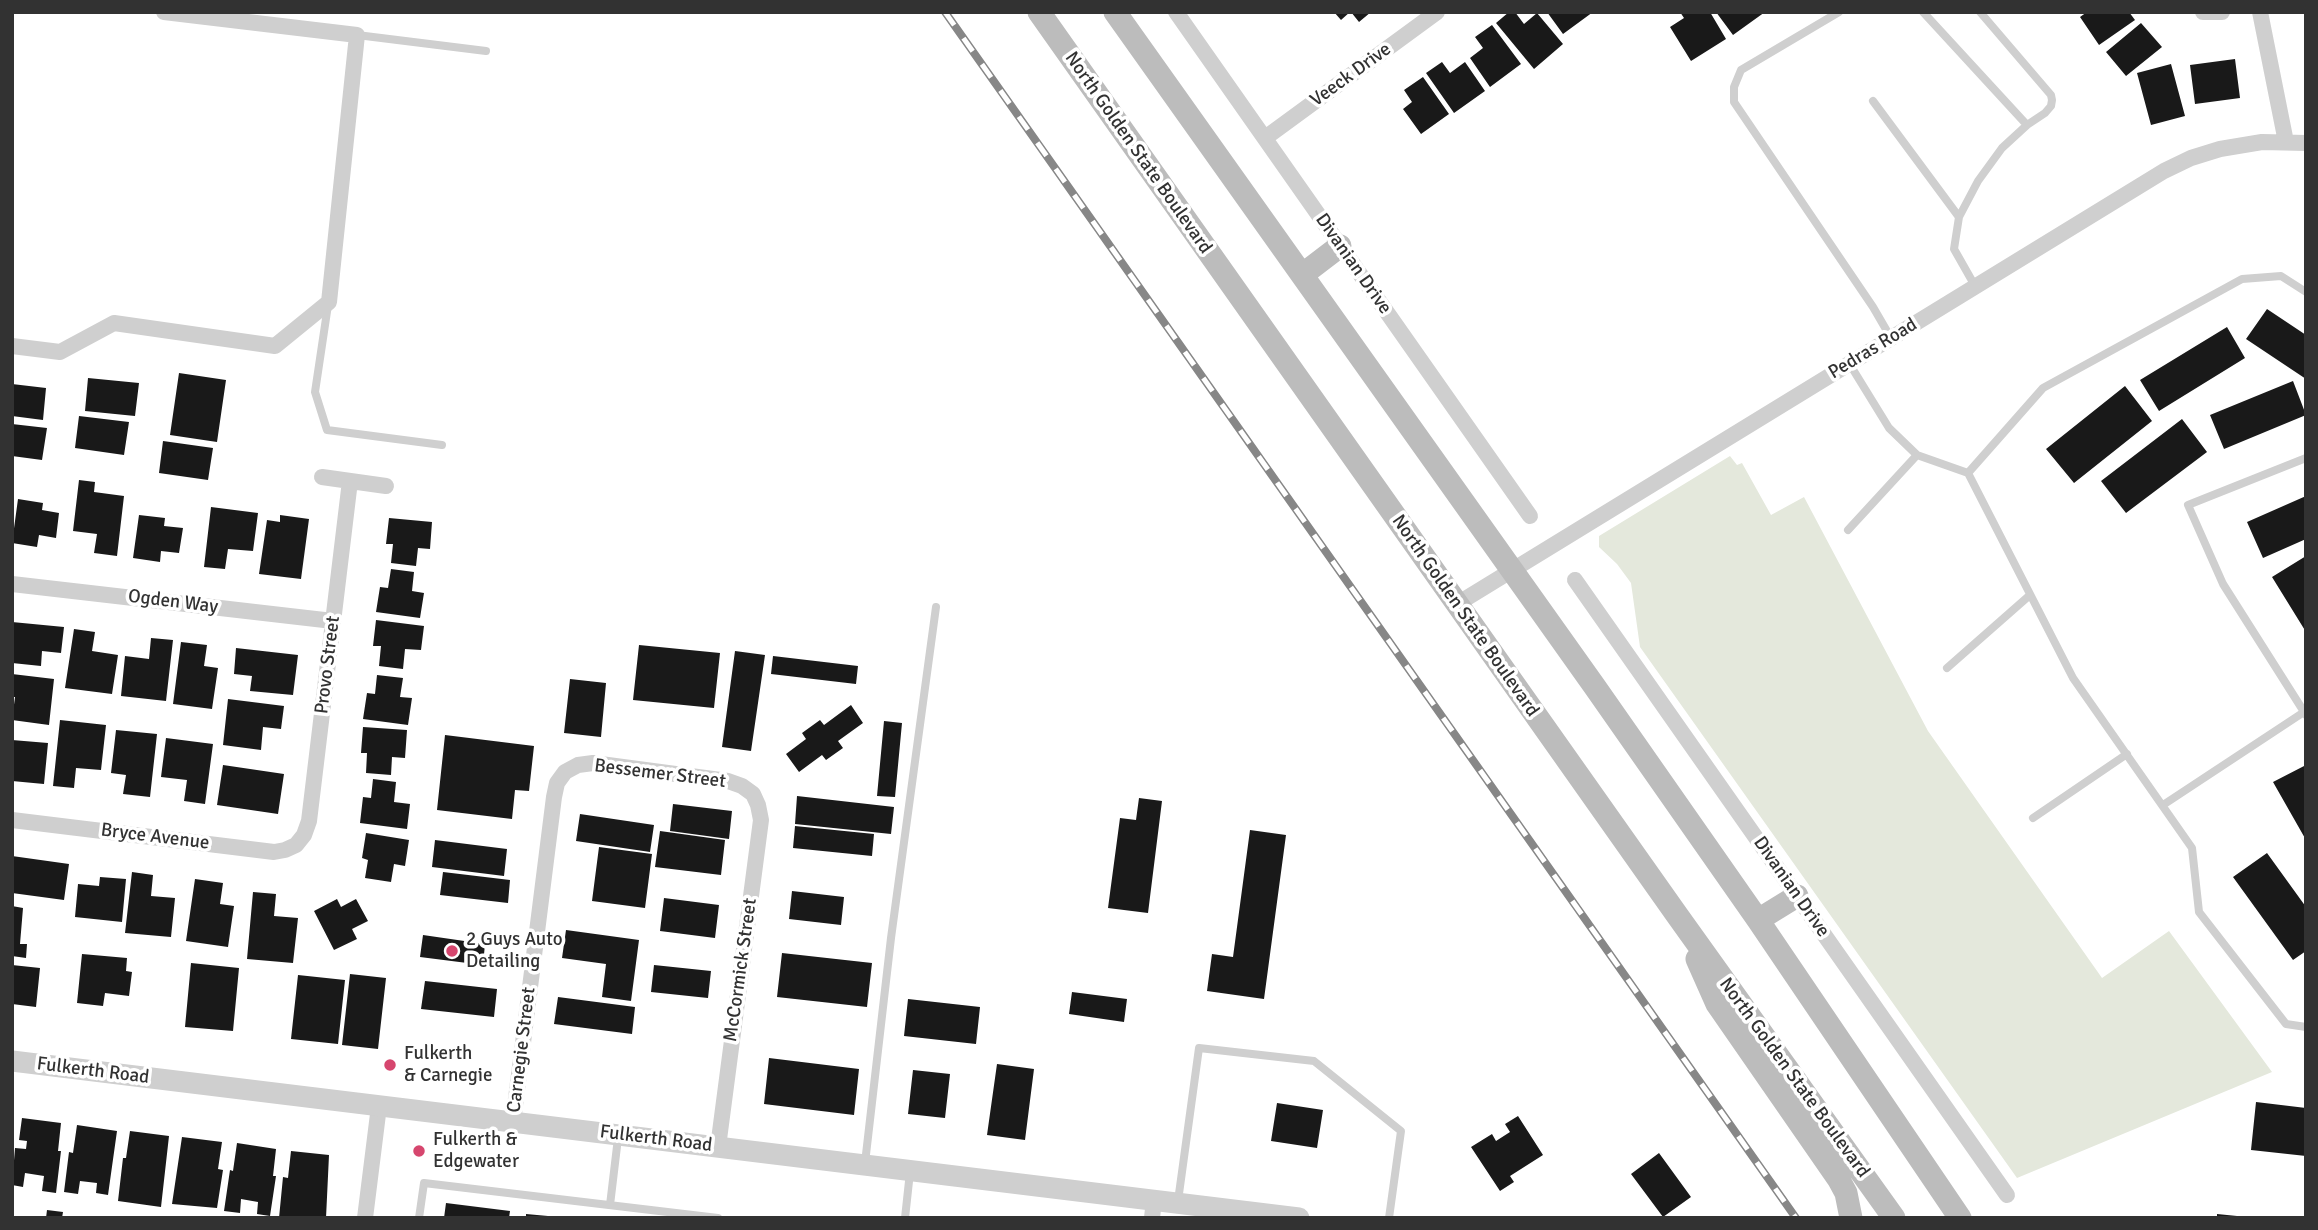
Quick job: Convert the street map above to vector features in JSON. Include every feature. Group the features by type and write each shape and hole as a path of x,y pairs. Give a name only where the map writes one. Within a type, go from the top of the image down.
{"main road":[{"name":"North Golden State Boulevard","path":"1039,12 1894,1218"},
{"path":"1115,12 1758,920 1956,1212 1976,1218"},
{"path":"1302,275 1340,246"},
{"path":"1758,920 1797,895"},
{"path":"1677,915 1717,1004 1839,1180 1846,1194 1851,1218"}],"street":[{"path":"12,346 60,352 114,323 275,346 329,302 357,35 164,12"},
{"name":"Divanian Drive","path":"1176,12 1530,516"},
{"name":"Veeck Drive","path":"1265,138 1437,12"},
{"path":"2203,12 2222,12"},
{"path":"2260,12 2286,142"},
{"name":"Pedras Road","path":"1457,604 2164,171 2191,158 2241,144 2306,143"},
{"path":"322,477 386,486"},
{"name":"Provo Street","path":"296,845 304,835 309,821 350,481"},
{"name":"Divanian Drive","path":"1575,580 2007,1195"},
{"name":"Ogden Way","path":"12,583 333,621"},
{"name":"Bessemer Street","path":"565,772 578,765 593,763 728,781 743,786 753,794"},
{"name":"Carnegie Street","path":"513,1122 554,797 557,783 565,772"},
{"name":"McCormick Street","path":"718,1147 761,820 753,794"},
{"name":"Bryce Avenue","path":"12,820 274,852 296,845"},
{"name":"Fulkerth Road","path":"12,1061 911,1170 1153,1209 1177,1203 1299,1218"},
{"path":"365,1218 379,1106"}],"lane":[{"path":"1839,12 1741,70 1734,87 1734,102 1873,307 1891,338"},
{"path":"1923,12 2027,125"},
{"path":"1975,286 1954,249 1959,217 1978,181 2003,148 2051,106 2050,95 1980,12"},
{"path":"357,35 486,51"},
{"path":"1873,101 1959,217"},
{"path":"1968,473 2042,388 2242,279 2281,276 2306,292"},
{"path":"329,302 315,392 327,430 442,445"},
{"path":"1849,363 1889,428 1917,455 1968,473 2073,678 2192,848 2200,912 2286,1024 2306,1027"},
{"path":"1848,530 1917,455"},
{"path":"2162,805 2305,713 2223,584 2188,505 2306,458"},
{"path":"1947,667 2030,595"},
{"path":"864,1165 891,938 936,607"},
{"path":"2033,818 2126,754"},
{"path":"1177,1203 1199,1048 1314,1061 1401,1131 1389,1218"},
{"path":"610,1205 618,1135"},
{"path":"905,1218 911,1170"},
{"path":"419,1218 424,1183 718,1218"}],"shaded area":[{"path":"1730,456 1737,465 1742,463 1771,515 1804,497 1928,731 2102,978 2169,931 2272,1072 2017,1178 1640,647 1631,583 1617,564 1599,547 1599,536"}],"building":[{"path":"1334,12 1350,12 1341,20"},
{"path":"1351,12 1371,12 1359,22"},
{"path":"1509,12 1515,12 1524,24 1537,13 1563,44 1534,69 1496,23"},
{"path":"1547,12 1593,12 1563,34"},
{"path":"1680,12 1710,12 1726,39 1691,61 1670,27 1684,18"},
{"path":"1716,12 1765,12 1733,35"},
{"path":"2087,12 2129,12 2135,20 2099,45 2080,17"},
{"path":"2141,23 2162,47 2126,76 2106,52"},
{"path":"1492,25 1521,64 1490,87 1470,58 1483,48 1475,37"},
{"path":"2235,59 2240,98 2195,104 2190,65"},
{"path":"1442,62 1450,73 1465,62 1485,91 1454,113 1426,73"},
{"path":"2171,64 2185,116 2151,125 2137,73"},
{"path":"1423,77 1449,114 1421,134 1403,109 1412,102 1404,90"},
{"path":"2267,309 2306,335 2306,379 2246,339"},
{"path":"2227,327 2245,358 2159,411 2140,380"},
{"path":"179,373 226,380 217,442 170,435"},
{"path":"88,378 139,383 135,416 85,411"},
{"path":"2293,381 2306,415 2224,449 2210,415"},
{"path":"12,384 46,388 43,420 12,416"},
{"path":"2125,386 2152,421 2074,483 2046,449"},
{"path":"79,416 129,422 124,455 75,448"},
{"path":"2182,419 2207,452 2126,513 2101,481"},
{"path":"12,424 47,428 42,460 12,456"},
{"path":"163,441 213,448 208,480 159,473"},
{"path":"79,480 95,482 94,492 124,496 117,556 94,553 97,534 73,531"},
{"path":"2306,496 2306,539 2263,558 2247,522"},
{"path":"18,499 43,503 42,510 59,513 56,538 39,535 37,547 12,543"},
{"path":"211,507 258,513 253,551 228,549 225,569 204,567"},
{"path":"139,515 165,518 164,526 183,528 179,553 161,551 160,562 133,558"},
{"path":"280,515 309,519 301,579 259,574 267,520 280,522"},
{"path":"389,518 432,522 430,549 418,548 416,566 391,563 393,544 386,544"},
{"path":"2306,556 2306,632 2272,577"},
{"path":"391,569 414,572 412,591 424,593 420,618 376,612 380,587 388,588"},
{"path":"376,620 424,626 421,650 405,649 403,669 379,666 381,646 373,646"},
{"path":"12,622 64,627 61,653 42,651 41,666 12,663"},
{"path":"74,629 95,632 92,651 118,655 112,694 65,688"},
{"path":"151,638 173,640 166,701 121,696 125,656 149,659"},
{"path":"181,642 207,645 204,666 218,668 212,709 173,704"},
{"path":"639,645 720,653 714,708 633,700"},
{"path":"236,648 298,655 293,695 250,691 252,676 234,674"},
{"path":"735,651 765,655 751,751 722,747"},
{"path":"773,656 858,666 856,684 771,674"},
{"path":"12,674 54,679 49,725 12,720 15,697 12,697"},
{"path":"377,675 403,678 400,697 412,698 408,725 363,719 367,693 375,694"},
{"path":"570,679 606,683 601,737 564,733"},
{"path":"228,699 284,706 281,729 263,727 261,750 223,745"},
{"path":"851,705 863,723 838,741 843,748 826,760 822,755 799,772 786,754 806,739 802,733 820,720 824,725"},
{"path":"60,720 106,725 101,770 76,768 74,788 53,786"},
{"path":"884,721 902,723 895,797 877,796"},
{"path":"363,727 407,730 405,758 392,757 391,775 366,773 367,753 361,753"},
{"path":"116,730 157,734 150,797 123,794 126,775 111,773"},
{"path":"445,735 534,746 529,791 515,790 512,819 437,810"},
{"path":"166,738 213,744 205,804 184,801 187,780 161,777"},
{"path":"12,740 48,743 44,784 12,781"},
{"path":"223,765 284,774 278,814 217,805"},
{"path":"2306,765 2306,840 2273,782"},
{"path":"373,779 396,782 394,802 410,804 407,829 360,823 363,797 371,798"},
{"path":"797,796 894,807 891,834 795,824"},
{"path":"1139,798 1162,801 1148,913 1108,908 1120,818 1136,820"},
{"path":"673,804 732,811 729,839 670,831"},
{"path":"580,814 654,825 650,852 576,841"},
{"path":"795,826 874,834 872,856 793,848"},
{"path":"1250,830 1286,835 1264,999 1207,991 1212,954 1233,957"},
{"path":"660,831 725,840 721,875 655,867"},
{"path":"366,833 409,840 405,866 394,864 391,882 365,878 368,860 362,858"},
{"path":"435,840 507,849 504,876 432,867"},
{"path":"599,847 652,854 645,908 592,901"},
{"path":"2267,853 2306,907 2306,951 2293,960 2233,877"},
{"path":"12,856 69,864 64,900 12,893"},
{"path":"132,872 153,875 151,896 175,898 171,937 125,933"},
{"path":"443,872 510,880 508,903 440,895"},
{"path":"100,877 126,879 122,922 75,917 78,884 99,886"},
{"path":"195,879 223,883 220,904 234,906 228,947 186,941"},
{"path":"792,891 844,897 841,925 789,919"},
{"path":"253,892 276,894 274,916 298,918 293,963 247,959"},
{"path":"664,898 719,905 715,938 660,931"},
{"path":"337,899 341,907 356,899 368,921 352,929 357,939 334,950 314,911"},
{"path":"12,906 23,908 20,944 27,944 26,958 12,956"},
{"path":"566,930 639,940 631,1001 602,997 606,964 562,958"},
{"path":"423,935 485,944 483,965 420,957"},
{"path":"782,953 872,963 867,1007 777,997"},
{"path":"82,954 127,958 126,971 132,972 129,996 105,993 103,1006 77,1003"},
{"path":"191,963 239,968 233,1031 185,1027"},
{"path":"12,965 40,968 36,1007 12,1004"},
{"path":"654,965 711,971 708,998 651,992"},
{"path":"350,974 386,978 378,1049 342,1045"},
{"path":"298,975 345,980 338,1044 291,1039"},
{"path":"425,981 497,989 494,1017 421,1009"},
{"path":"1072,992 1127,999 1124,1022 1069,1014"},
{"path":"558,997 635,1007 632,1034 554,1024"},
{"path":"908,999 980,1007 976,1044 904,1036"},
{"path":"769,1058 859,1069 854,1115 764,1104"},
{"path":"997,1064 1034,1069 1025,1140 987,1135"},
{"path":"913,1070 950,1074 945,1118 908,1114"},
{"path":"2256,1102 2306,1108 2306,1156 2251,1150"},
{"path":"1277,1103 1323,1110 1317,1148 1271,1141"},
{"path":"1518,1116 1543,1155 1510,1176 1514,1182 1500,1191 1471,1147 1492,1134 1496,1141 1510,1132 1505,1124"},
{"path":"22,1118 61,1123 56,1193 42,1191 44,1176 25,1173 23,1187 12,1185 15,1148 26,1149 27,1141 19,1140"},
{"path":"77,1125 117,1131 108,1195 96,1193 97,1183 80,1181 78,1194 64,1192 69,1152 73,1153"},
{"path":"130,1131 169,1136 161,1207 118,1201 123,1158 126,1158"},
{"path":"182,1137 222,1142 218,1169 223,1170 217,1208 172,1204"},
{"path":"237,1143 276,1149 273,1176 276,1176 270,1216 257,1214 258,1202 241,1199 240,1213 224,1211"},
{"path":"291,1151 329,1155 326,1218 279,1218 283,1177 288,1178"},
{"path":"1659,1153 1691,1197 1663,1217 1631,1174"},
{"path":"446,1203 510,1211 509,1218 444,1218"},
{"path":"47,1210 63,1212 62,1218 46,1218"},
{"path":"526,1214 548,1216 548,1218 526,1218"},
{"path":"2217,1214 2237,1216 2237,1218 2217,1218"}],"railway":[{"path":"945,12 1796,1218"}],"place":[{"name":"2 Guys Auto Detailing","path":"452,951"},
{"name":"Fulkerth & Carnegie","path":"390,1065"},
{"name":"Fulkerth & Edgewater","path":"419,1151"}]}
